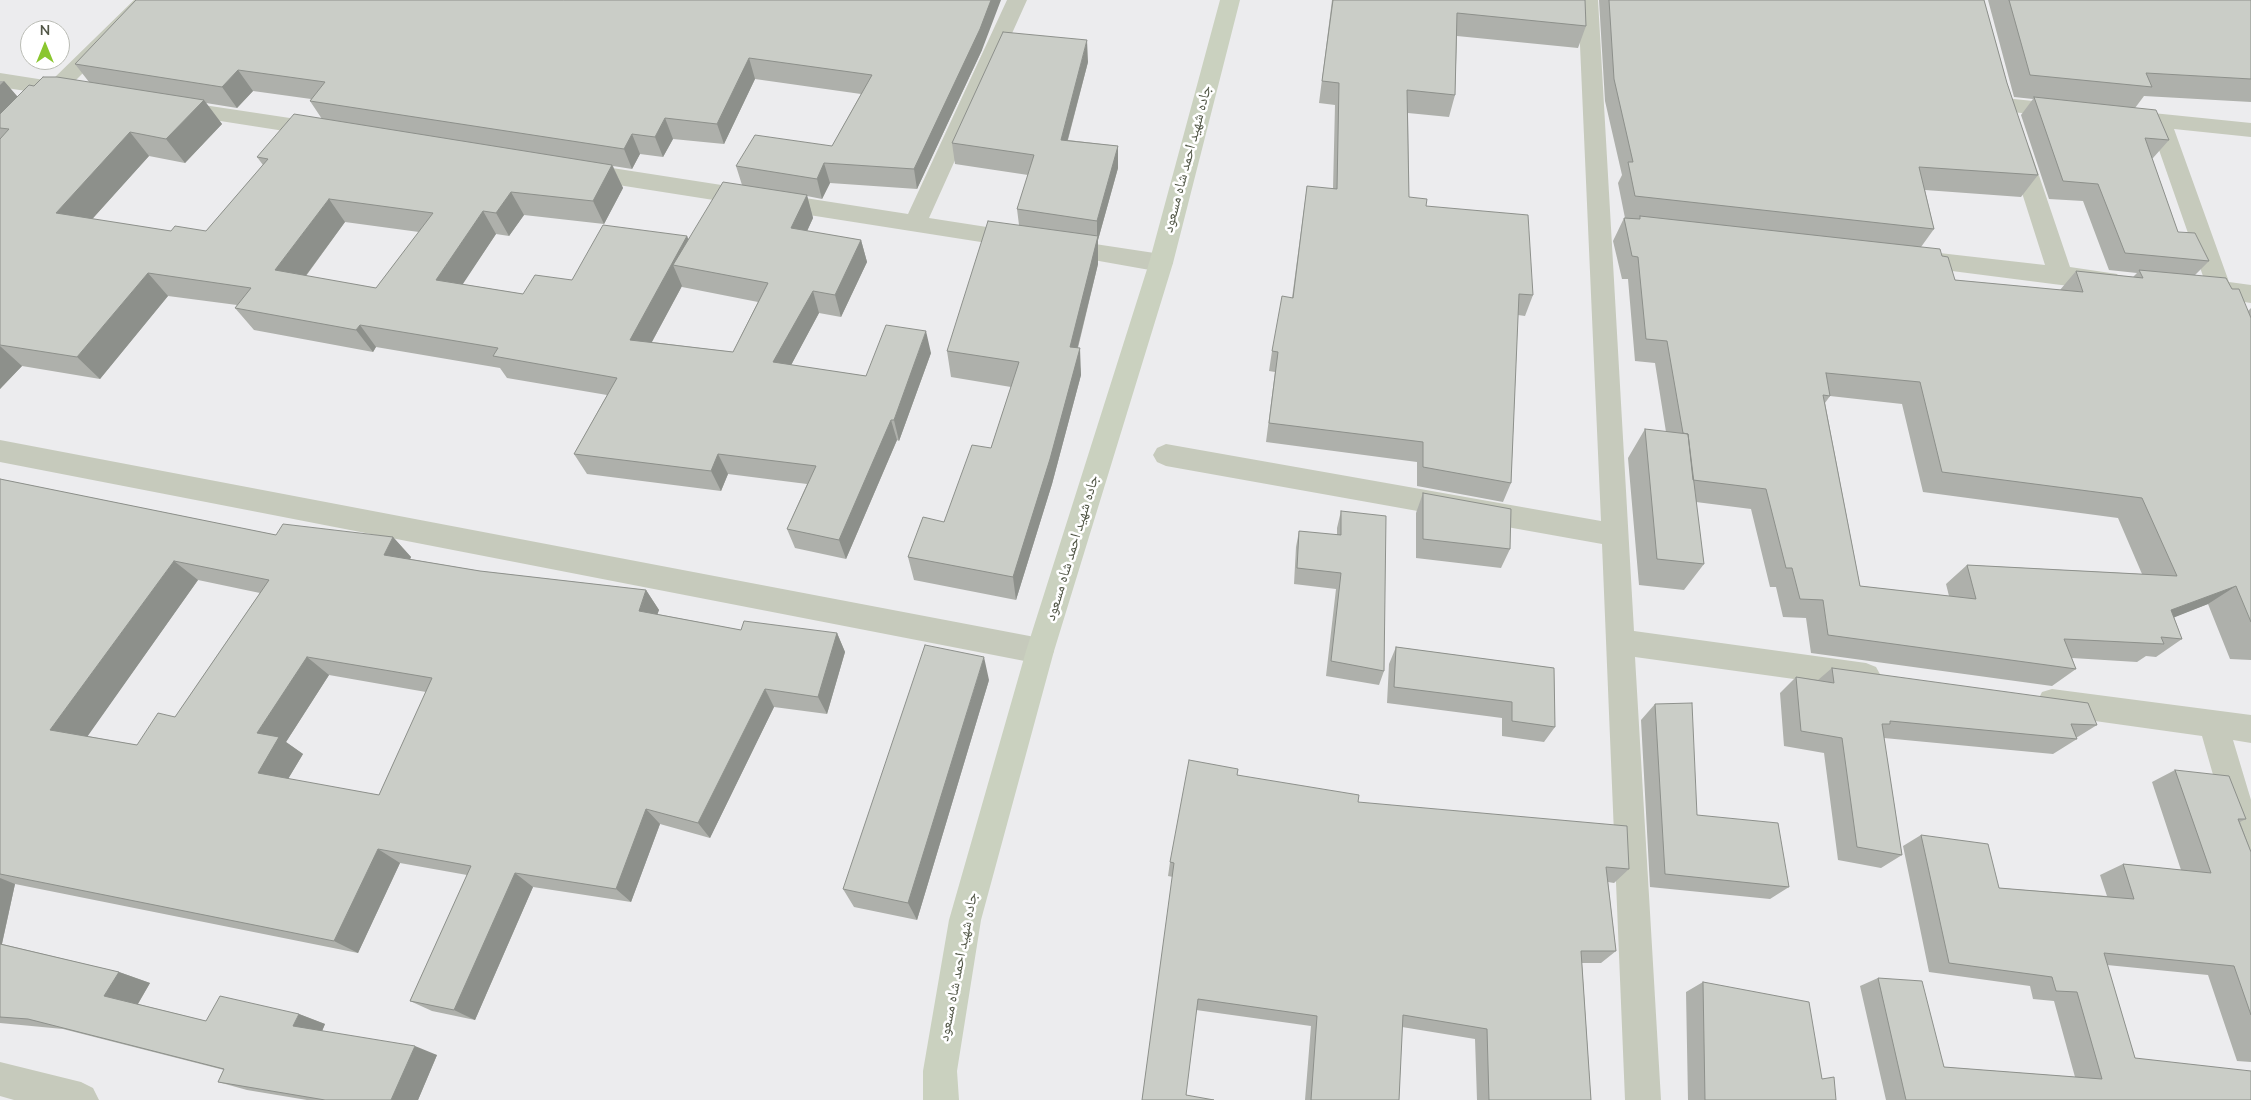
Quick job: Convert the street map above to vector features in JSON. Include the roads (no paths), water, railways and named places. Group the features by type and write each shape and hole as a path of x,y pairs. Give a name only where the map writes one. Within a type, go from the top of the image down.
{"main road":[{"name":"جاده شهيد احمد شاه مسعود","path":"941,1100 940,1071 965,920 1040,651 1161,263 1227,0"}],"street":[{"path":"0,143 146,0"},
{"path":"915,223 1017,0"},
{"path":"1588,0 1609,226 1614,535 1643,1100"},
{"path":"0,80 94,95"},
{"path":"153,104 339,133"},
{"path":"2060,276 2007,112 2082,113"},
{"path":"2121,117 2251,130"},
{"path":"2160,121 2220,290 2251,365"},
{"path":"563,168 1161,263"},
{"path":"1894,257 2130,282"},
{"path":"2180,286 2251,294"},
{"path":"0,451 1040,651"},
{"path":"1166,455 1614,535"},
{"path":"1620,642 1896,680"},
{"path":"2025,698 2251,728"},
{"path":"2212,724 2251,852"},
{"path":"0,1079 81,1100"}]}
